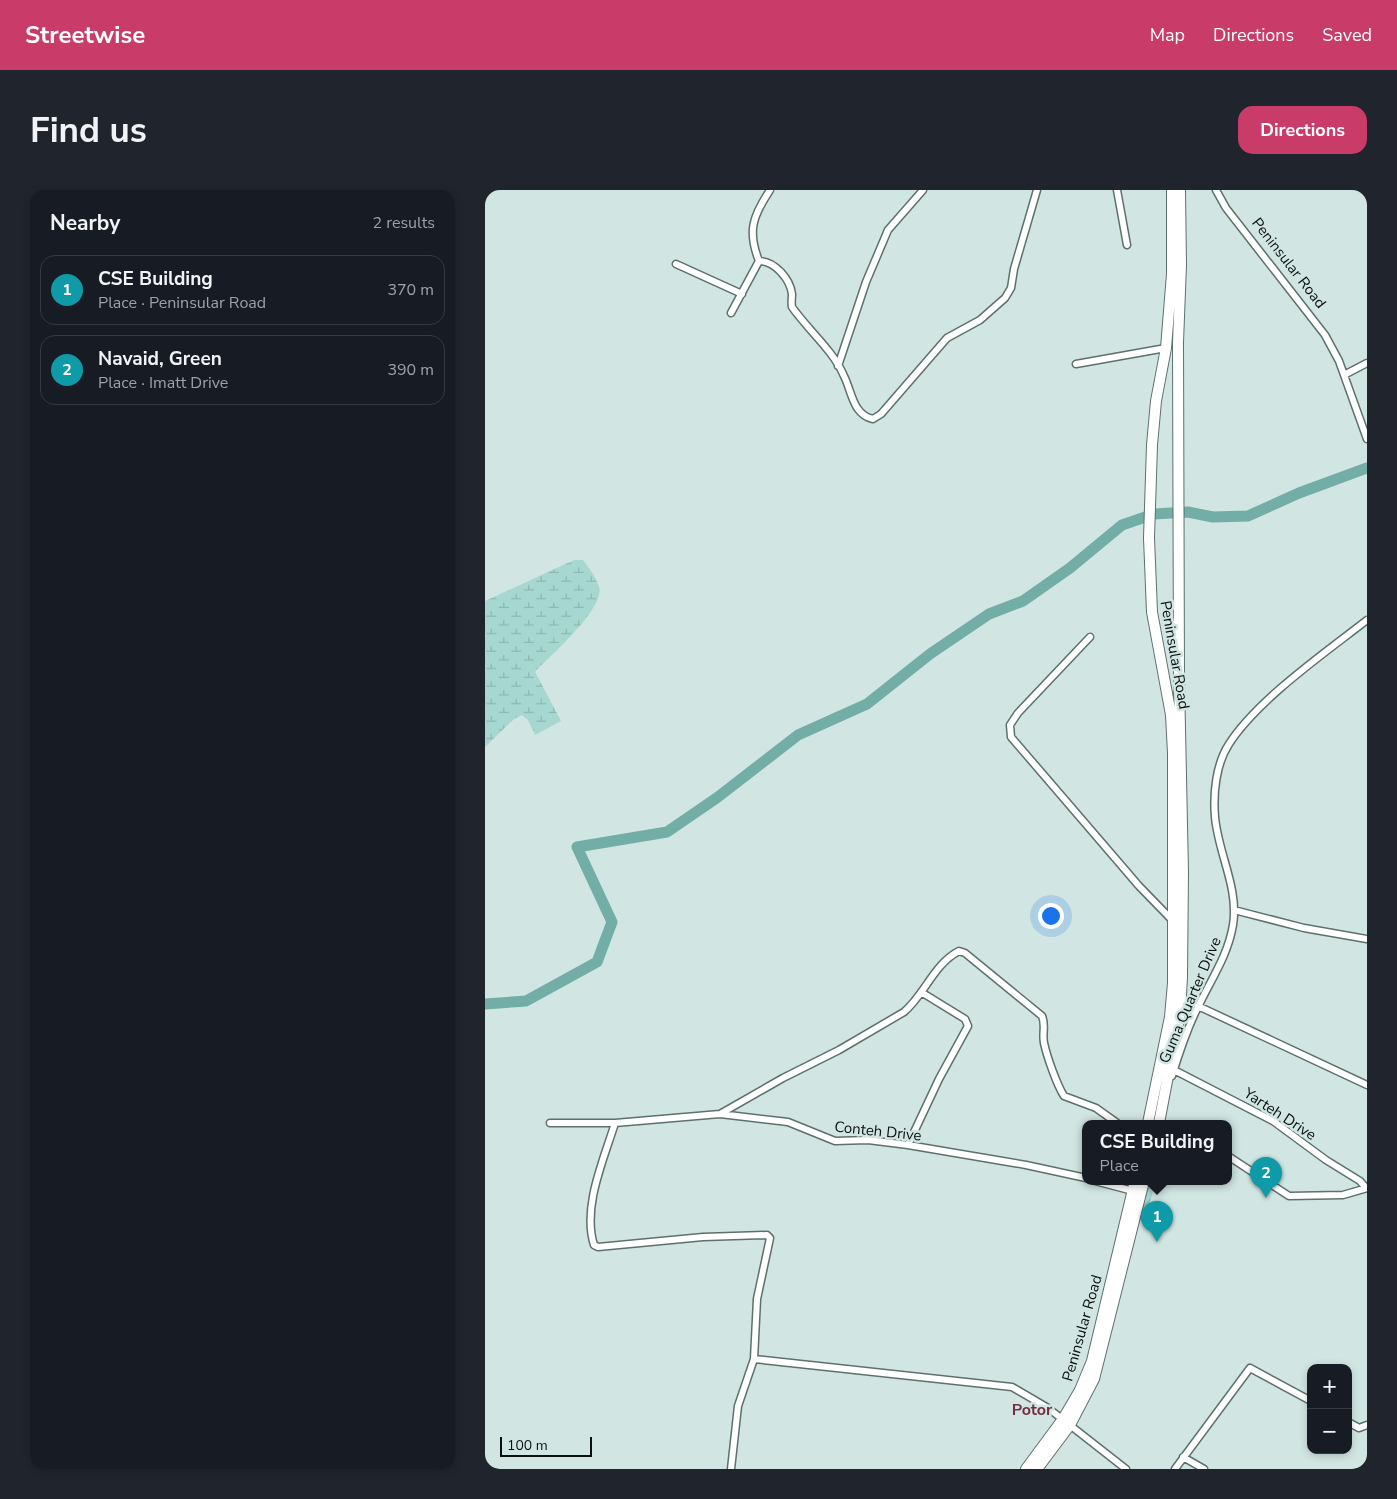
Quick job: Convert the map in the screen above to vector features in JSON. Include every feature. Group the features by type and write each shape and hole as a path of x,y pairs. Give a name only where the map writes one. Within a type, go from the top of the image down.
{"main road":[{"name":"Peninsular Road","path":"1160,1120 1161,1084 1173,982 1171,725 1152,612 1149,538 1150,487 1157,400 1166,348 1172,274 1172,190"},
{"name":"Peninsular Road","path":"1149,1120 1161,1084 1180,1013 1182,977 1183,872 1178,342 1181,265 1179,190"},
{"name":"Peninsular Road","path":"1037,1469 1067,1422 1091,1361 1143,1185"},
{"name":"Peninsular Road","path":"1113,1290 1134,1186"},
{"name":"Peninsular Road","path":"1026,1469 1067,1422"}],"street":[{"path":"731,314 759,261 752,239 753,220 770,190"},
{"path":"838,366 866,282 888,230 923,190"},
{"path":"759,261 765,261 773,265 782,273 792,294 792,307 844,375 855,406 866,418 873,419 881,414 947,338 961,328 980,320 1005,298 1011,288 1014,270 1037,190"},
{"path":"1117,190 1127,245"},
{"name":"Peninsular Road","path":"1216,190 1226,208 1325,335 1344,376 1367,439"},
{"path":"676,264 742,294"},
{"path":"1076,364 1166,348"},
{"path":"1344,376 1367,363"},
{"name":"Guma Quarter Drive","path":"1161,1084 1174,1070 1199,1006 1219,970 1230,939 1234,910 1215,818 1216,780 1220,762 1229,744 1267,701 1367,620"},
{"path":"1090,637 1018,713 1010,725 1011,737 1139,886 1173,922"},
{"path":"1234,910 1304,928 1367,939"},
{"path":"720,1114 889,1022 913,1004 933,975 959,951 965,953 1042,1016 1045,1023 1043,1033 1044,1044 1054,1069 1055,1080 1064,1096 1096,1108 1113,1120"},
{"path":"908,1145 939,1080 969,1026 965,1019 921,992"},
{"path":"1199,1006 1367,1085"},
{"name":"Yarteh Drive","path":"1174,1070 1273,1121 1326,1160 1360,1181 1367,1188"},
{"name":"Conteh Drive","path":"550,1123 615,1123 720,1114 788,1122 835,1141 868,1140 908,1145 1026,1165 1082,1177"},
{"path":"615,1123 592,1204 591,1224 595,1245 598,1247 703,1237 767,1235 770,1238 757,1299 754,1359 738,1406 731,1469"},
{"path":"1232,1159 1289,1196 1343,1195 1367,1188"},
{"path":"754,1359 1012,1387 1067,1422 1126,1469"},
{"path":"1175,1469 1250,1368 1307,1399"},
{"path":"1352,1424 1367,1432"},
{"path":"1359,1428 1367,1425"},
{"path":"1183,1457 1203,1469"}],"green space":[{"path":"574,560 583,560 596,580 599,587 599,596 594,607 575,632 535,672 561,721 535,735 528,720 522,715 514,719 485,747 485,601"},
{"path":"1141,1185 1155,1185 1144,1222 1134,1218"}],"waterway":[{"path":"485,1004 526,1001 597,962 612,922 577,847 667,832 718,797 798,735 867,704 930,654 989,614 1023,601 1070,568 1122,525 1154,514 1188,512 1213,517 1248,516 1299,493 1367,468"}],"place":[{"name":"Navaid, Green","path":"1266,1198"},
{"name":"CSE Building","path":"1157,1242"}],"district":[{"name":"Potor","path":"1032,1410"}]}
